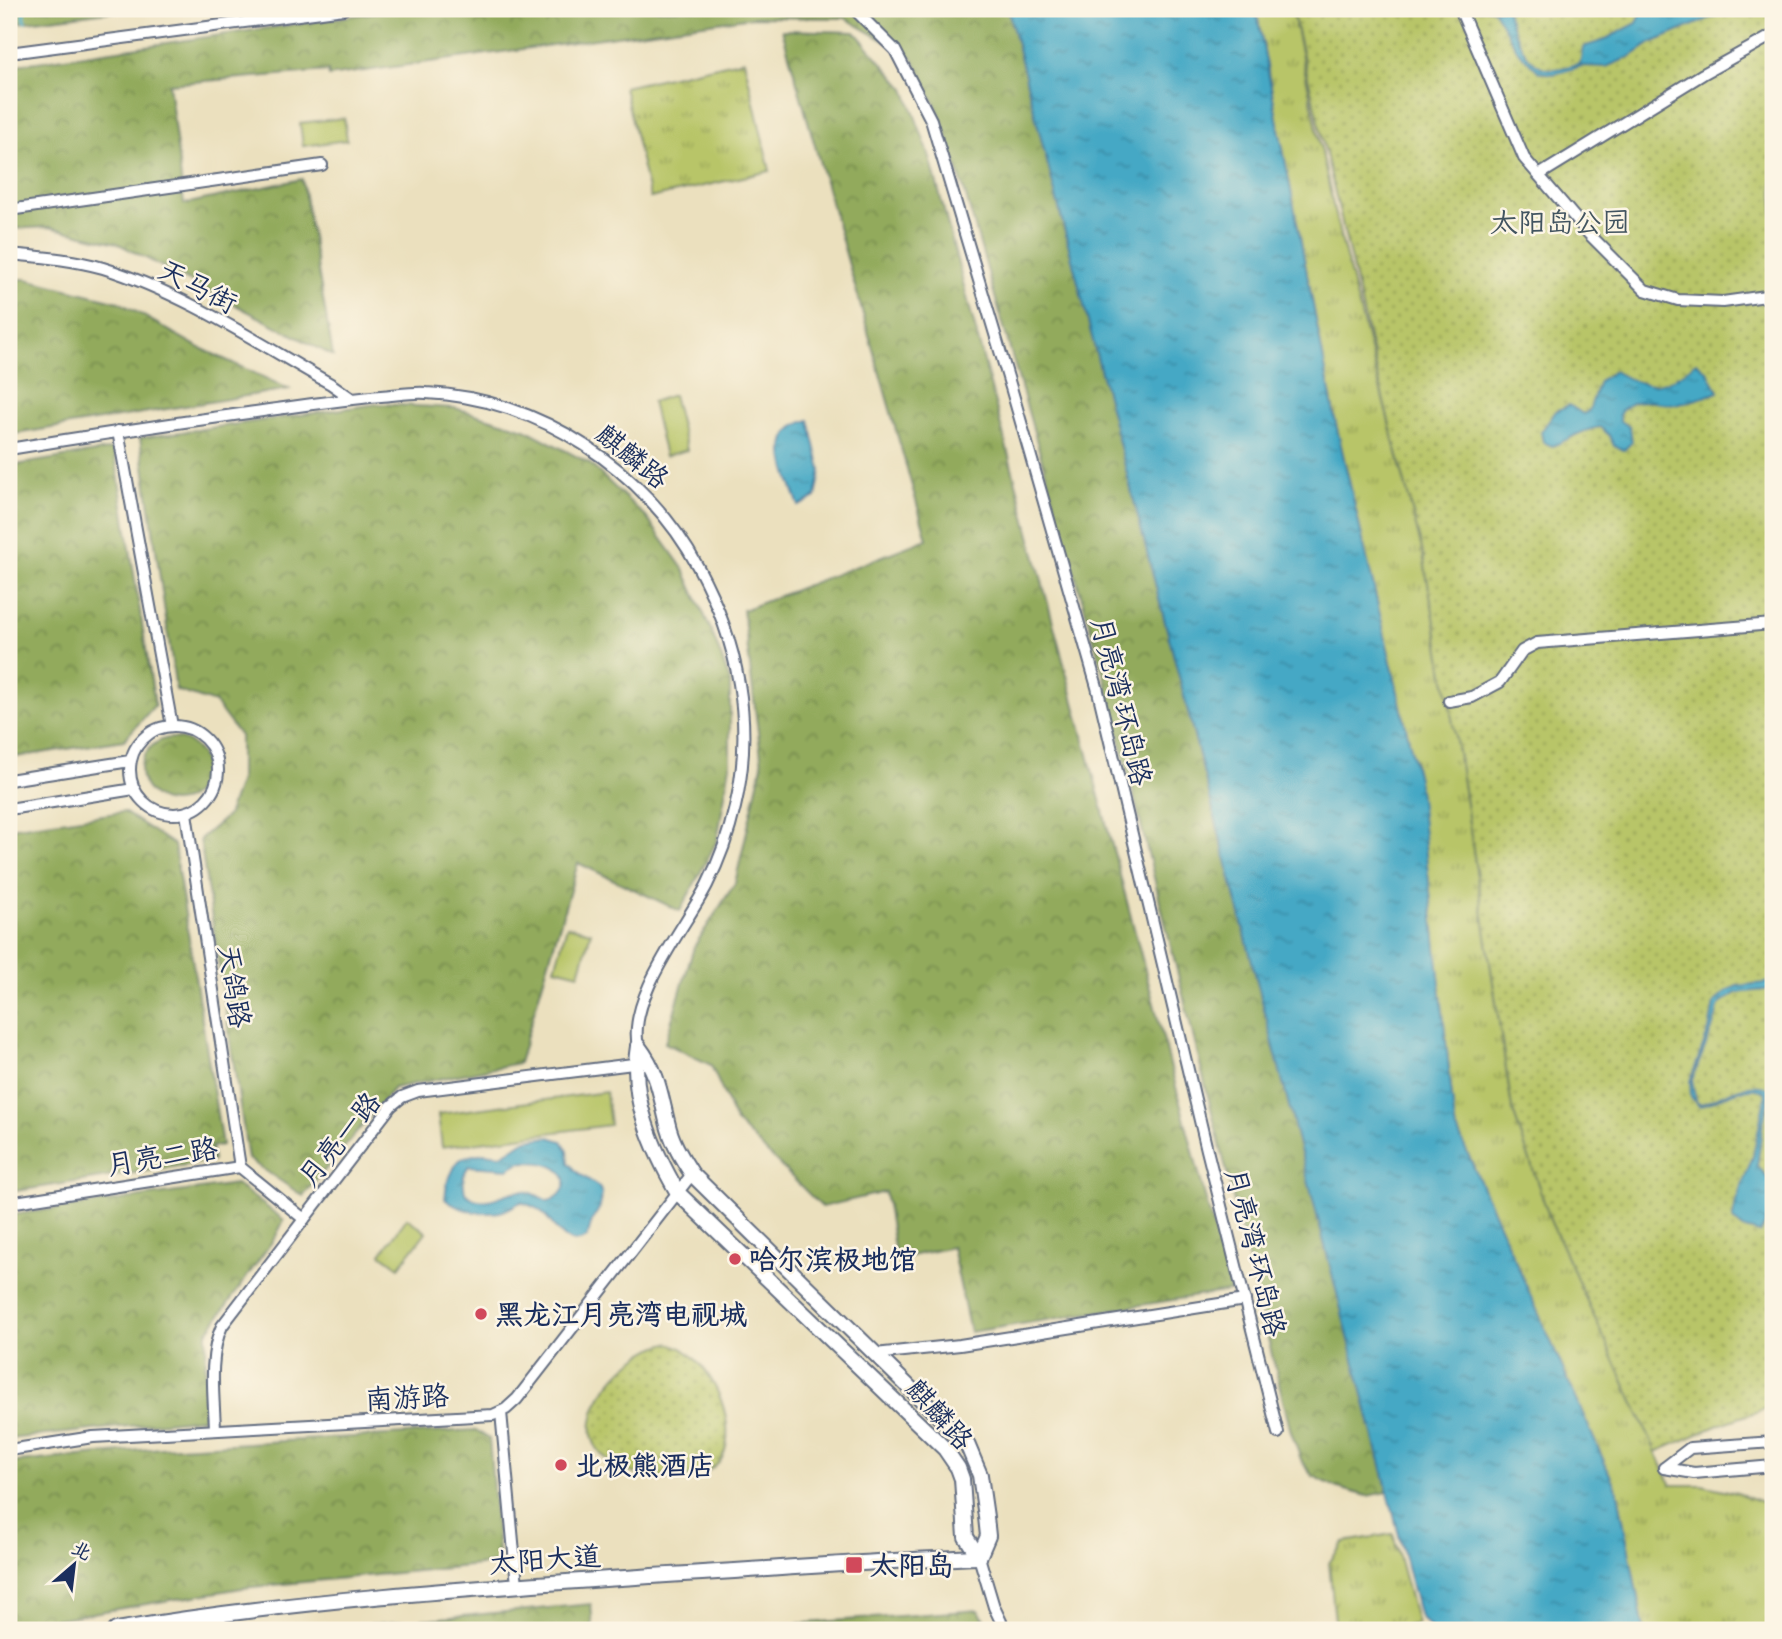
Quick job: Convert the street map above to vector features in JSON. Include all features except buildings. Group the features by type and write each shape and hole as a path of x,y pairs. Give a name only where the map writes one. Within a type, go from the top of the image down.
{"main road":[{"name":"麒麟路","path":"638,1046 651,1063 661,1086 674,1143 692,1174 967,1444 981,1475 988,1536 979,1557"},
{"name":"麒麟路","path":"638,1046 635,1063 646,1124 663,1168 678,1193 946,1449 962,1479 966,1537 979,1557"},
{"name":"太阳大道","path":"116,1630 183,1619 371,1597 517,1585 979,1557"}],"street":[{"path":"9,53 344,9"},
{"name":"月亮湾·环岛路","path":"854,9 895,50 931,120 1097,687 1278,1433"},
{"path":"1460,9 1524,159 1588,233 1645,290 1678,300 1723,302 1773,295"},
{"path":"1539,175 1703,74 1773,35"},
{"path":"9,210 322,165"},
{"name":"天马街","path":"9,254 103,268 161,290 285,358 351,398"},
{"name":"麒麟路","path":"9,449 351,398 424,393 468,398 511,410 554,428 604,459 644,493 677,532 711,593 726,628 737,669 743,710 740,781 733,816 718,863 653,977 641,1016 638,1046"},
{"path":"118,431 172,726"},
{"path":"1448,701 1472,697 1500,682 1522,651 1537,643 1773,624"},
{"path":"172,726 186,728 204,739 216,757 216,785 209,797 186,813 173,814 150,807 134,789 130,775 136,747 145,736 172,726"},
{"path":"9,780 131,761"},
{"path":"9,808 134,789"},
{"name":"天鸽路","path":"186,813 240,1167"},
{"name":"月亮一路","path":"215,1429 216,1339 229,1316 391,1106 402,1097 418,1091 651,1063"},
{"name":"月亮二路","path":"9,1203 240,1167 304,1219"},
{"path":"517,1585 501,1412 517,1399 692,1174"},
{"path":"875,1354 960,1345 1245,1300"},
{"name":"南游路","path":"9,1450 93,1437 493,1415 501,1412"},
{"path":"1773,1442 1690,1448 1664,1468 1694,1472 1773,1466"},
{"path":"979,1557 994,1607 1005,1630"},
{"path":"1256,1630 1267,1630"}],"green space":[{"path":"9,9 133,9 9,24"},
{"path":"398,9 1008,9 1388,1492 1367,1496 1338,1488 1313,1476 1302,1462 1291,1432 1104,675 964,189 938,110 912,57 845,18 753,17 329,76 328,71 169,84 184,204 302,179 333,356 117,243 49,227 9,229 9,66"},
{"path":"1256,9 1292,9 1335,215 1422,549 1460,763 1512,1108 1551,1222 1671,1485 1702,1485 1737,1493 1773,1506 1773,1630 1644,1630 1618,1493 1455,1125 1417,775 1336,424"},
{"name":"太阳岛公园","path":"1292,9 1773,9 1773,1406 1721,1424 1656,1452 1551,1222 1512,1108 1460,763 1422,549 1385,406"},
{"path":"782,30 855,32 905,89 929,154 1230,1291 970,1332 952,1247 896,1259 885,1192 822,1207 736,1122 711,1065 665,1043 694,947 735,883 762,765 743,610 927,539"},
{"path":"744,60 770,171 650,198 624,87"},
{"path":"344,118 347,140 303,146 300,123"},
{"path":"9,279 26,279 119,302 198,347 289,389 9,435"},
{"path":"673,395 687,450 665,456 652,402"},
{"path":"377,404 455,408 525,429 589,463 646,517 684,570 730,681 730,765 717,841 680,911 578,863 519,1063 394,1088 303,1196 248,1159 200,839 227,816 240,780 240,736 215,703 176,690 140,438"},
{"path":"114,449 155,705 124,740 9,758 9,466"},
{"path":"173,738 191,744 199,752 205,770 199,788 191,796 173,802 155,796 147,788 141,770 147,752 155,744"},
{"path":"124,812 174,845 222,1145 211,1147 213,1161 9,1192 9,828"},
{"path":"567,926 591,932 579,974 555,968"},
{"path":"606,1092 610,1125 442,1147 438,1114"},
{"path":"236,1184 284,1220 276,1236 207,1333 203,1418 9,1439 9,1215"},
{"path":"407,1218 426,1232 399,1267 381,1254"},
{"path":"668,1343 696,1359 707,1373 724,1408 727,1426 727,1443 717,1464 700,1474 675,1479 644,1476 614,1464 598,1449 592,1432 594,1413 602,1394 616,1376 650,1349"},
{"path":"475,1430 489,1438 499,1563 242,1588 9,1627 9,1463 161,1448"},
{"path":"1393,1534 1417,1624 1386,1630 1336,1630 1329,1563 1344,1542"},
{"path":"591,1604 593,1630 312,1630"},
{"path":"979,1610 989,1630 714,1630"}],"water":[{"path":"1008,9 1256,9 1336,424 1418,779 1455,1125 1618,1493 1644,1630 1433,1630 1420,1617"},
{"path":"1493,9 1506,9 1527,55 1534,62 1552,69 1580,64 1583,47 1602,41 1637,23 1641,9 1732,9 1651,43 1630,57 1606,67 1582,66 1554,74 1539,72 1518,51"},
{"path":"1696,362 1707,371 1719,392 1680,403 1644,401 1630,404 1619,415 1620,421 1630,427 1632,442 1624,450 1614,446 1609,435 1600,427 1581,432 1552,446 1543,442 1541,432 1556,411 1569,405 1583,414 1589,411 1599,381 1614,371 1637,382 1656,384 1676,378"},
{"path":"809,420 821,470 816,497 799,506 786,469 783,445 787,434 795,426"},
{"path":"1773,982 1773,989 1736,993 1719,1005 1692,1080 1696,1101 1700,1105 1742,1087 1768,1088 1770,1094 1757,1166 1773,1183 1773,1209 1760,1233 1745,1229 1733,1220 1736,1201 1753,1156 1766,1093 1743,1090 1700,1107 1691,1097 1690,1081 1709,1030 1714,1003 1728,990 1737,986"},
{"path":"549,1137 562,1141 568,1151 569,1163 599,1187 602,1194 600,1207 587,1238 579,1241 567,1239 540,1210 521,1202 503,1211 486,1213 464,1209 445,1199 447,1183 457,1162 465,1157 484,1153 501,1155 527,1140","holes":["520,1162 546,1164 560,1171 565,1180 561,1193 548,1201 524,1191 487,1200 472,1198 465,1193 464,1178 469,1166 508,1169"]}],"waterway":[{"path":"23,9 25,22"}],"place":[{"name":"哈尔滨极地馆","path":"735,1259"},
{"name":"黑龙江月亮湾电视城","path":"481,1314"},
{"name":"北极熊酒店","path":"561,1465"},
{"name":"太阳岛","path":"854,1565"}]}
